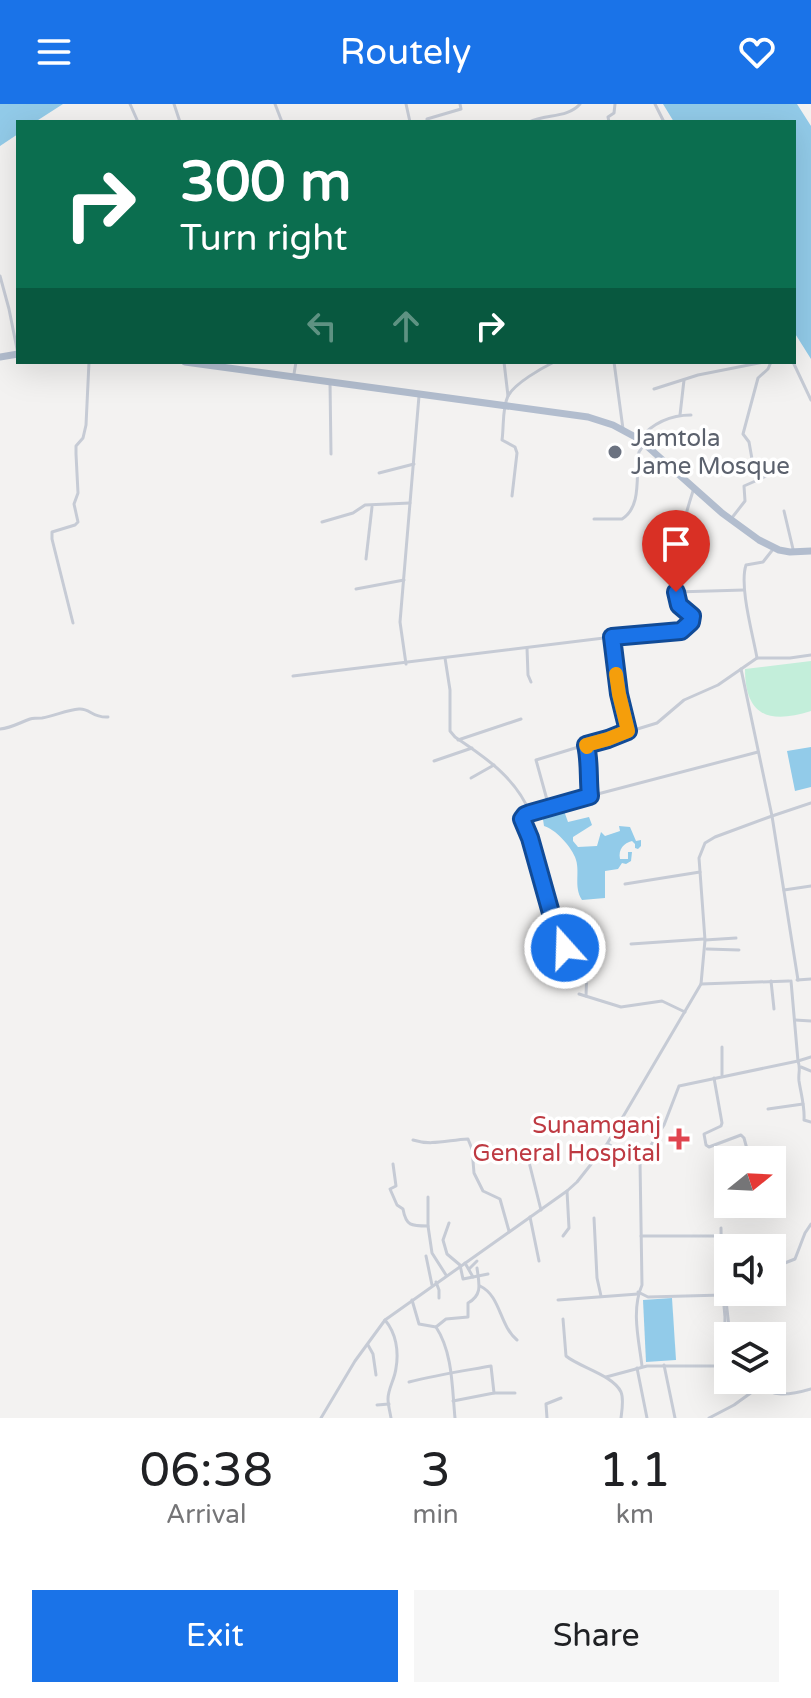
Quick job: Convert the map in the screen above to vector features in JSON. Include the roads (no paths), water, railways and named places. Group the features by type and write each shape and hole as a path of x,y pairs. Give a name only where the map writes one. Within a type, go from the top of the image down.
{"main road":[{"path":"203,364 588,417 623,429 642,441 747,532 774,548 794,553 811,551"}],"street":[{"path":"427,120 461,109 460,104"},
{"path":"534,120 574,111 580,104"},
{"path":"0,276 16,344"},
{"path":"73,623 52,532 78,522 74,504 78,493 76,446 83,438 86,425 89,364"},
{"path":"294,377 296,364"},
{"path":"504,364 508,396 502,440 515,447 517,453 512,496"},
{"path":"508,396 523,381 551,364"},
{"path":"614,364 623,429"},
{"path":"654,389 698,375 754,364"},
{"path":"760,479 749,442 743,434 758,378 770,364"},
{"path":"794,364 811,400"},
{"path":"680,415 684,380"},
{"path":"330,381 331,454"},
{"path":"406,664 400,622 420,393"},
{"path":"594,519 622,519 630,512 635,497 642,441 656,423 680,415 691,415"},
{"path":"379,473 414,464"},
{"path":"731,519 745,501 744,486 788,464"},
{"path":"293,676 681,631 691,622 692,616 679,605 674,584 680,537 694,488"},
{"path":"322,522 358,512 365,505 411,503"},
{"path":"366,559 373,505"},
{"path":"784,511 794,553"},
{"path":"757,658 743,575 745,567 763,562 774,548"},
{"path":"356,589 404,580"},
{"path":"676,592 744,590"},
{"path":"612,637 619,694 628,731"},
{"path":"527,648 531,682"},
{"path":"549,807 536,760 657,723 684,700 718,685 757,658 811,655"},
{"path":"445,658 450,690 450,731 503,771 530,813"},
{"path":"741,669 772,816 798,980"},
{"path":"0,729 80,708 94,716 108,717"},
{"path":"458,740 521,719"},
{"path":"586,745 590,762 590,796"},
{"path":"434,761 472,748"},
{"path":"586,996 587,968 575,963 561,941 522,819 525,815 549,807 758,752"},
{"path":"471,778 494,765"},
{"path":"321,1418 355,1361 385,1320 567,1191 607,1144 701,984 705,939 699,858 705,843 811,803"},
{"path":"625,884 700,872"},
{"path":"784,890 811,886"},
{"path":"631,944 736,938"},
{"path":"705,948 739,950"},
{"path":"701,984 811,979"},
{"path":"771,981 774,1009"},
{"path":"791,981 798,1061 801,1067 811,1071"},
{"path":"579,994 621,1007 662,1001 685,1012"},
{"path":"795,1020 811,1021"},
{"path":"722,1047 722,1076"},
{"path":"642,1366 637,1328 638,1293 642,1285 640,1162 664,1125 679,1086 811,1057"},
{"path":"801,1067 798,1075 804,1120 811,1122"},
{"path":"714,1078 722,1123 704,1134 706,1145 709,1147 741,1135 746,1146"},
{"path":"768,1109 803,1104"},
{"path":"413,1140 433,1144 468,1139 474,1173 483,1191 500,1199 510,1232"},
{"path":"607,1144 640,1162"},
{"path":"472,1149 484,1150 492,1156 527,1158 541,1210"},
{"path":"393,1164 396,1186 390,1189 397,1205 403,1209 405,1220 413,1226 428,1226"},
{"path":"563,1236 569,1228 567,1191"},
{"path":"428,1197 432,1253 446,1275"},
{"path":"530,1217 539,1261"},
{"path":"594,1218 601,1296"},
{"path":"449,1223 443,1240 447,1254 464,1263 480,1285 492,1294 509,1333 517,1340"},
{"path":"786,1264 797,1257 811,1224"},
{"path":"721,1228 721,1234"},
{"path":"641,1236 714,1236"},
{"path":"426,1256 439,1298"},
{"path":"469,1269 477,1261"},
{"path":"464,1263 463,1279 488,1274"},
{"path":"476,1277 477,1268"},
{"path":"412,1300 419,1324 436,1327 446,1319 468,1317 468,1303 475,1299 480,1285"},
{"path":"558,1300 638,1293 648,1297 714,1295"},
{"path":"563,1319 566,1356 619,1388 622,1394 621,1418"},
{"path":"385,1320 395,1335 397,1361 388,1399 391,1418"},
{"path":"436,1327 444,1344 450,1372 455,1418"},
{"path":"367,1344 373,1354 376,1375"},
{"path":"664,1365 675,1418"},
{"path":"409,1382 491,1366 494,1393"},
{"path":"605,1378 642,1366 714,1366"},
{"path":"637,1368 647,1418"},
{"path":"775,1394 791,1395 811,1389"},
{"path":"453,1401 494,1393 515,1393"},
{"path":"709,1418 749,1394"},
{"path":"547,1418 546,1404 561,1398"},
{"path":"377,1405 389,1404"}],"water":[{"path":"0,104 63,104 38,120 16,120 16,135 0,146"},
{"path":"663,104 797,104 811,126 811,359 796,335 796,120 673,120"},
{"path":"811,747 811,787 795,791 787,751"},
{"path":"563,808 568,822 589,817 592,825 573,837 578,847 597,846 601,832 605,836 620,831 619,826 630,827 636,841 641,840 638,849 632,841 621,849 620,859 628,859 628,852 632,852 631,861 622,863 618,869 605,871 605,898 582,900 573,852 557,834 544,826 542,813"},
{"path":"672,1298 676,1360 646,1362 643,1300"}],"place":[{"name":"Jamtola Jame Mosque","path":"615,452"},
{"name":"Sunamganj General Hospital","path":"679,1139"}]}
